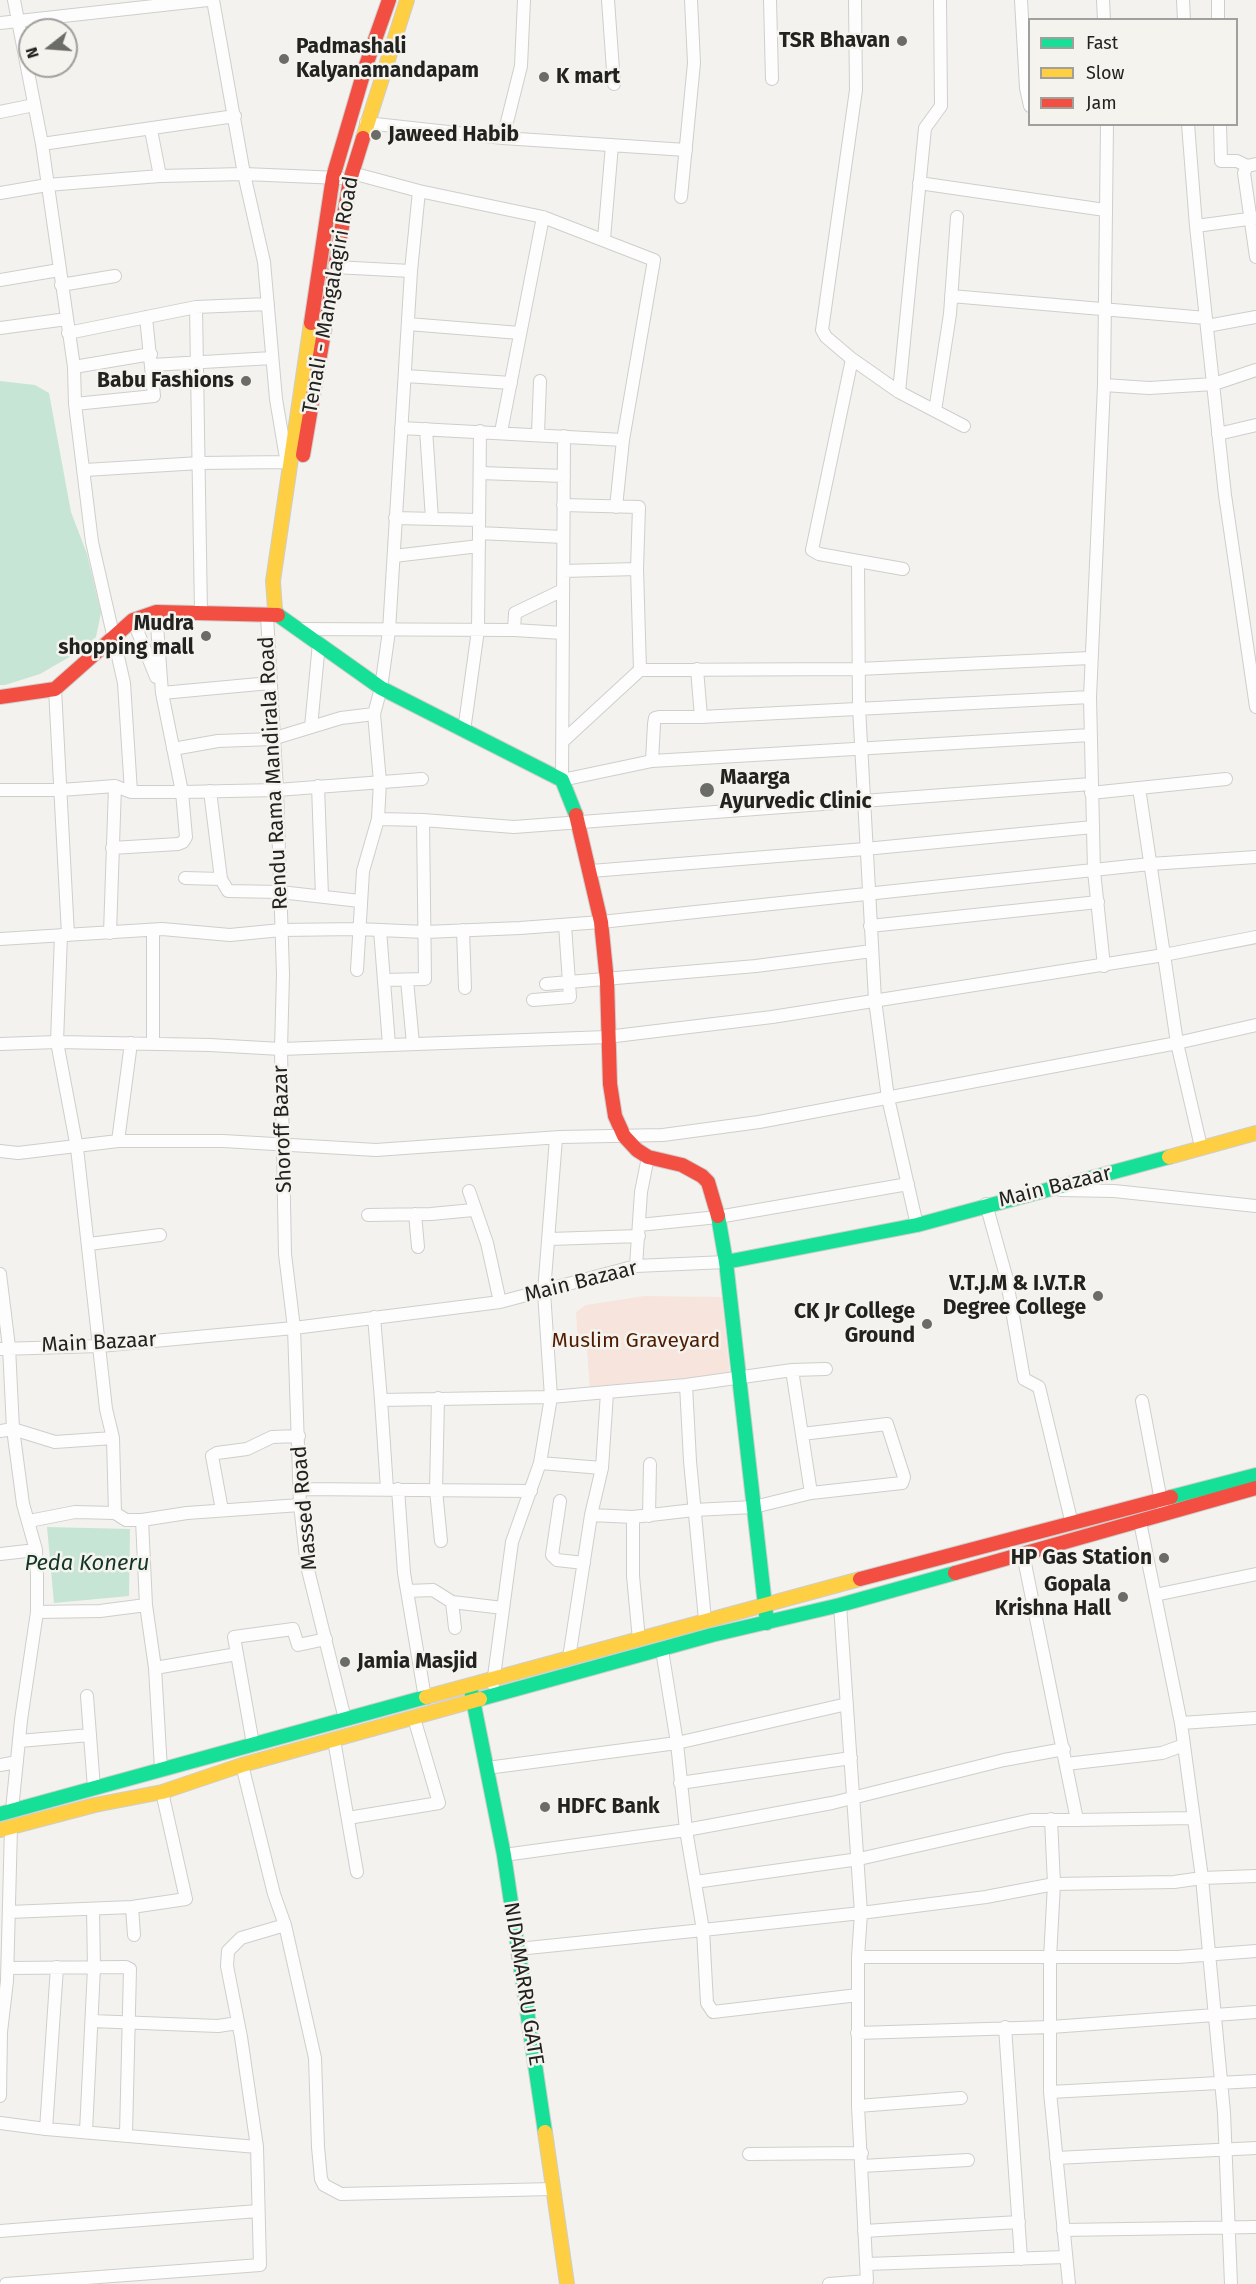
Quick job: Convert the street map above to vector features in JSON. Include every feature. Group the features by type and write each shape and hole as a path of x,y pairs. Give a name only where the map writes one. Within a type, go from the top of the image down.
{"main road":[{"name":"Tenali - Mangalagiri Road","path":"275,594 283,581 334,267 351,177 366,123 407,0"},
{"name":"Tenali - Mangalagiri Road","path":"272,615 275,610 273,581 287,468 333,177 365,68 389,1"},
{"path":"0,697 55,689 133,620 156,612 272,615 319,643 381,688 562,780 579,822 602,922 607,981 607,1036 615,1116 624,1136 637,1150 648,1157 682,1164 702,1176 708,1182 718,1217 726,1262 767,1623"},
{"name":"Main Bazaar","path":"726,1262 916,1225 986,1204 1052,1190 1256,1132"},
{"path":"6,1812 639,1640 705,1620 1256,1475"},
{"path":"5,1829 95,1805 162,1792 242,1765 662,1650 840,1605 1256,1488"},
{"name":"NIDAMARRU GATE","path":"470,1686 504,1855 567,2284"}],"street":[{"path":"0,23 18,21 14,0"},
{"path":"45,18 208,0"},
{"path":"85,470 200,463 287,468 272,358 264,262 244,174 213,0"},
{"path":"503,138 521,66 524,0"},
{"path":"608,0 614,84"},
{"path":"681,197 694,63 691,0"},
{"path":"770,0 772,79"},
{"path":"855,0 856,90 821,326 826,337 852,359 899,392 964,426"},
{"path":"899,392 925,128 941,106 940,0"},
{"path":"1021,0 1028,100"},
{"path":"1103,0 1104,18"},
{"path":"1183,0 1184,18"},
{"path":"1218,0 1218,18"},
{"path":"29,78 42,144 74,367 75,404 85,470 92,542 124,683 131,792"},
{"path":"0,112 34,105"},
{"path":"42,144 152,130 235,116"},
{"path":"366,123 503,138 686,150"},
{"path":"1104,966 1094,871 1090,658 1104,385 1103,310 1107,126"},
{"path":"1188,126 1196,226 1218,434 1243,627 1256,707"},
{"path":"1220,126 1221,161 1238,161 1251,165 1244,173 1253,219 1256,257"},
{"path":"152,130 160,176"},
{"path":"604,239 612,145"},
{"path":"0,193 47,185 160,176 244,174 351,177 543,217 654,260 623,441 616,507"},
{"path":"919,183 1105,210"},
{"path":"357,969 363,871 378,819 380,782 374,714 381,688 389,631 411,271 419,191"},
{"path":"501,432 543,217"},
{"path":"935,411 951,296 957,217"},
{"path":"1196,226 1253,219"},
{"path":"334,267 411,271"},
{"path":"0,280 59,270"},
{"path":"61,285 115,276"},
{"path":"951,296 1206,322 1256,317"},
{"path":"68,333 196,307 267,304"},
{"path":"196,307 201,613"},
{"path":"75,404 154,396 146,317"},
{"path":"0,328 66,319"},
{"path":"408,324 520,333"},
{"path":"74,367 152,360 197,363 272,358"},
{"path":"852,359 812,550 814,553 903,569"},
{"path":"1104,385 1149,387 1214,384 1256,370"},
{"path":"406,376 511,383"},
{"path":"538,435 540,381"},
{"path":"1218,434 1256,425"},
{"path":"401,428 501,432 623,441"},
{"path":"426,429 432,519"},
{"path":"464,731 478,630 480,431"},
{"path":"564,436 562,780 652,761 1090,735"},
{"path":"480,473 564,476"},
{"path":"563,505 639,507 637,569 640,670"},
{"path":"395,518 432,519 479,533 563,537"},
{"path":"394,556 479,533"},
{"path":"858,561 859,707 867,894 875,1000 888,1098 916,1225"},
{"path":"563,571 637,569"},
{"path":"514,630 515,613 563,590"},
{"path":"112,848 183,842 186,837 182,792 162,693 156,612"},
{"name":"Rendu Rama Mandirala Road","path":"272,615 270,683 277,790 281,930"},
{"path":"133,620 162,693"},
{"path":"1243,627 1256,625"},
{"path":"298,629 514,630 563,633"},
{"path":"311,726 319,643"},
{"path":"563,741 640,670 859,669 1090,658"},
{"path":"698,669 701,717"},
{"path":"162,693 270,683"},
{"path":"55,689 61,790 65,935 57,1042 77,1148 106,1409 113,1438 115,1513"},
{"path":"652,761 655,718 1090,697"},
{"path":"173,749 218,741 272,739 341,718 374,714"},
{"path":"0,790 61,790 115,786 131,792 277,790 422,779"},
{"path":"378,819 514,827 863,800 1091,789 1139,789 1226,779"},
{"path":"110,933 115,786"},
{"path":"318,786 322,896"},
{"path":"1139,789 1177,1043 1201,1148"},
{"path":"210,790 221,879 228,891 280,892 360,901"},
{"path":"384,980 425,979 423,820"},
{"path":"591,871 865,849 1093,827"},
{"path":"0,939 153,930 181,930 230,935 281,930 358,929 425,932 565,925 1150,864 1256,856"},
{"path":"185,878 221,879"},
{"path":"870,926 1098,902"},
{"path":"533,1000 570,997 565,925"},
{"path":"153,930 153,1044"},
{"name":"Shoroff Bazar","path":"281,930 285,1254 294,1328"},
{"path":"380,930 389,1045"},
{"path":"463,930 465,988"},
{"path":"0,1044 57,1042 281,1049 607,1036 772,1017 1104,966 1256,937"},
{"path":"546,984 570,981 607,981 872,951"},
{"path":"407,980 413,1044"},
{"path":"0,1151 18,1153 77,1148 118,1141 223,1141 375,1150 696,1131 888,1098 1177,1043 1256,1025"},
{"path":"118,1141 131,1044"},
{"path":"492,1697 512,1542 540,1463 551,1397 544,1292 550,1239 556,1138"},
{"path":"636,1266 641,1192 648,1157"},
{"path":"550,1239 639,1230 908,1184"},
{"path":"1052,1190 1114,1191 1256,1206"},
{"path":"469,1191 473,1209 487,1243 500,1302"},
{"path":"986,1204 1006,1276 1024,1379 1039,1387 1072,1524"},
{"path":"368,1215 473,1209"},
{"path":"415,1214 418,1247"},
{"path":"89,1244 160,1235"},
{"name":"Main Bazaar","path":"4,1348 100,1346 294,1328 500,1302 636,1266 726,1262"},
{"path":"0,1274 4,1348 13,1429 23,1504 36,1550 37,1612 17,1762 6,1812"},
{"path":"374,1317 392,1489 425,1698"},
{"name":"Massed Road","path":"294,1328 300,1505 307,1566 345,1719"},
{"path":"381,1400 551,1397 686,1385 792,1370 826,1369"},
{"path":"792,1370 811,1493"},
{"path":"686,1385 694,1510 705,1620"},
{"path":"569,1658 591,1515 602,1468 607,1393"},
{"path":"438,1398 436,1490 441,1541"},
{"path":"1142,1401 1165,1515"},
{"path":"591,1515 633,1517 694,1510 754,1507 811,1493 902,1483 904,1477 887,1424 802,1434"},
{"path":"0,1431 13,1429 55,1443 113,1438"},
{"path":"222,1510 212,1456 217,1453 247,1449 272,1437 299,1436"},
{"path":"540,1463 602,1468"},
{"path":"649,1516 650,1464"},
{"path":"300,1489 531,1491"},
{"path":"560,1501 552,1555 557,1560 584,1563"},
{"path":"29,1521 75,1512 115,1513 126,1520 142,1520 222,1510 300,1505"},
{"path":"633,1517 633,1575 639,1640"},
{"path":"142,1520 146,1605 155,1668 161,1769"},
{"path":"1140,1522 1185,1745 1202,1878 1226,2149 1227,2227 1232,2284"},
{"path":"0,1554 36,1550"},
{"path":"1023,1554 1077,1820"},
{"path":"1155,1595 1256,1574"},
{"path":"407,1591 433,1590 452,1602 503,1608"},
{"path":"452,1602 455,1628"},
{"path":"37,1612 100,1611 146,1605"},
{"path":"829,2284 867,2283 858,2106 858,1957 861,1913 859,1858 840,1605"},
{"path":"253,1744 234,1637 293,1629 298,1645 326,1639"},
{"path":"662,1650 677,1743 686,1830 703,1930 706,2003 713,2012 858,1995"},
{"path":"155,1668 237,1654"},
{"path":"87,1696 94,1788"},
{"path":"487,1768 677,1743 847,1704"},
{"path":"348,1818 440,1803 414,1718"},
{"path":"1181,1723 1256,1718"},
{"path":"19,1741 90,1735"},
{"path":"334,1740 357,1872"},
{"path":"1066,1764 1162,1753 1185,1745"},
{"path":"504,1855 686,1830 853,1797 1004,1760 1064,1749"},
{"path":"680,1783 851,1758"},
{"path":"0,1765 17,1762"},
{"path":"242,1765 274,1894 285,1924 315,2058 318,2147 321,2179 324,2185 341,2194 553,2189"},
{"path":"9,1912 132,1907 186,1899 162,1792"},
{"path":"694,1882 859,1858 1031,1820 1193,1818"},
{"path":"1051,1820 1054,1884 1050,1958 1050,2092 1069,2284"},
{"path":"0,2096 2,2032 8,1968 9,1912 5,1829"},
{"path":"518,1950 861,1913 986,1897 1054,1884 1174,1882 1202,1878 1256,1876"},
{"path":"132,1907 134,1935"},
{"path":"86,2131 94,1968 93,1909"},
{"path":"6,2284 147,2280 259,2266 262,2261 258,2211 257,2147 227,1966 228,1951 241,1938 285,1924"},
{"path":"858,1957 1209,1956 1256,1951"},
{"path":"46,2129 57,1967"},
{"path":"8,1968 130,1969 126,2134"},
{"path":"857,2033 1051,2027 1256,2012"},
{"path":"92,2021 218,2026 238,2023"},
{"path":"1005,2027 1021,2259"},
{"path":"1050,2092 1256,2081"},
{"path":"858,2106 961,2098"},
{"path":"0,2123 257,2147"},
{"path":"1056,2158 1256,2148"},
{"path":"749,2154 861,2153"},
{"path":"862,2166 968,2160"},
{"path":"0,2231 258,2211"},
{"path":"864,2231 1019,2222"},
{"path":"1063,2230 1256,2227"},
{"path":"867,2264 1065,2257"}],"green space":[{"name":"Muslim Graveyard","path":"644,1296 722,1297 730,1376 590,1391 587,1349 578,1347 576,1312 586,1305"}],"water":[{"path":"0,381 35,385 49,393 71,512 87,554 101,613 96,637 78,652 40,674 5,685 0,685"},
{"name":"Peda Koneru","path":"47,1527 130,1529 129,1596 54,1603"}],"traffic: fast":[{"path":"275,610 278,615 381,688 562,780 576,815"},
{"path":"726,1262 917,1225 1169,1157"},
{"path":"718,1216 726,1262 767,1623"},
{"path":"1171,1497 1256,1475"},
{"path":"480,1699 712,1635 840,1605 955,1573"},
{"path":"471,1690 504,1855 545,2132"},
{"path":"0,1814 426,1697"}],"traffic: slow":[{"path":"363,138 407,0"},
{"path":"275,610 273,581 311,323"},
{"path":"1169,1157 1256,1133"},
{"path":"426,1697 860,1579"},
{"path":"0,1830 95,1805 162,1792 242,1765 480,1699"},
{"path":"545,2132 567,2284"}],"traffic: jam":[{"path":"311,323 333,177 365,68 389,0"},
{"path":"303,455 350,180 363,138"},
{"path":"0,697 55,689 133,620 156,612 278,615"},
{"path":"576,815 601,922 607,981 610,1084 615,1116 624,1136 637,1150 648,1157 682,1165 702,1176 708,1182 718,1216"},
{"path":"955,1573 1256,1488"},
{"path":"860,1579 1171,1497"}],"place":[{"name":"TSR Bhavan","path":"902,41"},
{"name":"Padmashali Kalyanamandapam","path":"284,59"},
{"name":"K mart","path":"544,77"},
{"name":"Jaweed Habib","path":"376,135"},
{"name":"Babu Fashions","path":"246,381"},
{"name":"Mudra shopping mall","path":"206,636"},
{"name":"Maarga Ayurvedic Clinic","path":"707,790"},
{"name":"V.T.J.M & I.V.T.R Degree College","path":"1098,1296"},
{"name":"CK Jr College Ground","path":"927,1324"},
{"name":"HP Gas Station","path":"1164,1558"},
{"name":"Gopala Krishna Hall","path":"1123,1597"},
{"name":"Jamia Masjid","path":"345,1662"},
{"name":"HDFC Bank","path":"545,1807"}]}
